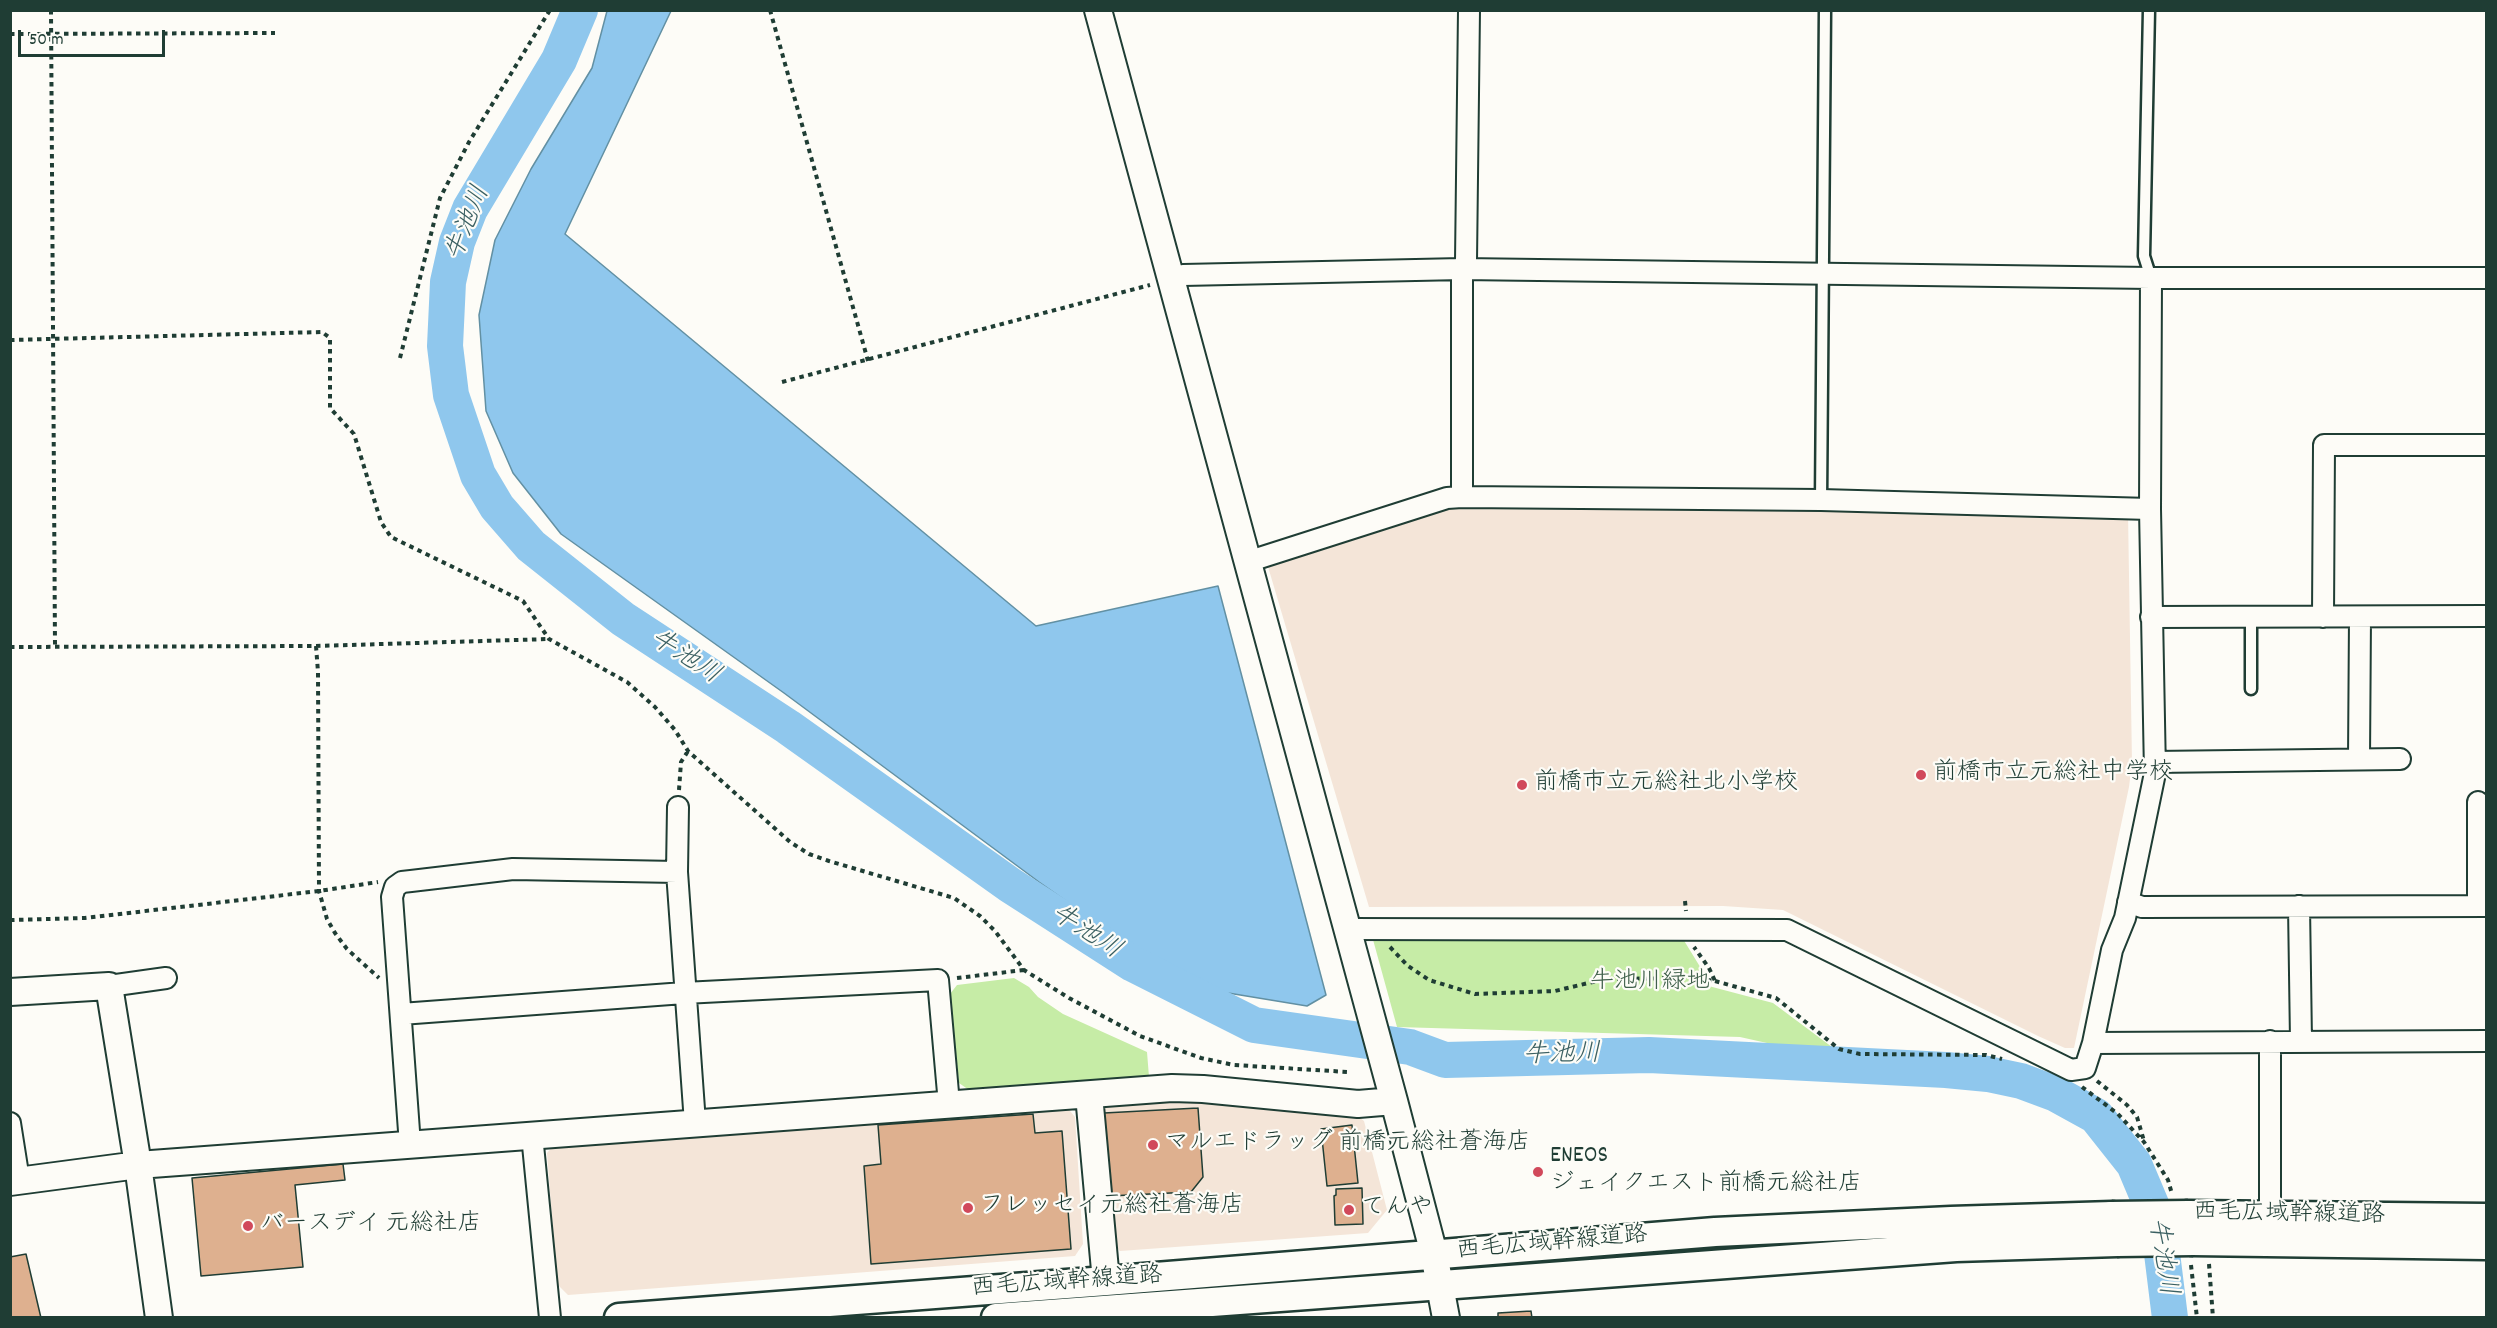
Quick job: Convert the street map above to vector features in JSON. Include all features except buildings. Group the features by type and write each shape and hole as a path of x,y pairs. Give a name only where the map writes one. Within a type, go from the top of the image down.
{"main road":[{"name":"西毛広域幹線道路","path":"2196,1238 2270,1216 2487,1218"},
{"name":"西毛広域幹線道路","path":"619,1317 1715,1232 2114,1229 2196,1238 2487,1245"},
{"name":"西毛広域幹線道路","path":"996,1317 1108,1313 1440,1285 1956,1247 2114,1229"}],"street":[{"path":"1098,10 1250,561 1394,1101 1434,1254 1446,1317"},
{"path":"1462,497 1462,269 1466,261 1469,10"},
{"path":"1171,279 1183,275 1462,269 2151,278 2487,278"},
{"path":"1348,929 1787,930 2071,1070 2085,1068 2093,1043 2112,950 2125,918 2155,773 2150,509 2151,278"},
{"path":"2323,617 2324,446 2487,445"},
{"path":"1250,561 1447,498 1462,497 1821,500 2150,509"},
{"path":"2151,616 2487,616"},
{"path":"2359,759 2360,617"},
{"path":"2154,762 2400,759"},
{"path":"2128,902 2142,907 2482,906 2478,802"},
{"path":"678,807 677,872 695,1123"},
{"path":"410,1144 392,897 396,887 402,882 513,869 677,872"},
{"path":"2299,906 2301,1041"},
{"path":"10,992 109,986 166,978"},
{"path":"400,1006 938,980 949,1104"},
{"path":"109,986 138,1165 159,1317"},
{"path":"2270,1041 2270,1216"},
{"path":"2093,1043 2487,1041"},
{"path":"10,1123 15,1181 138,1165 1191,1088 1358,1104 1394,1101"},
{"path":"1089,1095 1100,1237 1106,1281"},
{"path":"532,1135 550,1317"}],"lane":[{"path":"1821,500 1825,10"},
{"path":"2149,10 2144,256 2151,278"},
{"path":"2251,616 2251,689"}],"path":[{"path":"51,10 55,646"},
{"path":"400,358 440,198 469,142 550,10"},
{"path":"770,10 868,361"},
{"path":"10,34 275,33"},
{"path":"782,382 1171,279"},
{"path":"10,340 322,332 330,338 330,408 354,434 381,522 391,537 523,601 549,639 627,682 655,707 675,730 688,751 790,843 809,854 954,898 995,931 1024,970 1140,1036 1201,1058 1234,1065 1348,1072"},
{"path":"10,647 316,646 549,639"},
{"path":"316,646 320,891 327,919 335,933 400,1006"},
{"path":"678,807 681,762 688,751"},
{"path":"10,920 85,918 320,891 381,881 396,887"},
{"path":"1685,901 1687,928 1695,951 1709,968 1715,981"},
{"path":"1387,928 1390,948 1408,966 1429,980 1476,994 1555,991 1605,979 1690,978 1715,981 1776,998 1839,1049 1849,1052 1986,1055 2008,1060"},
{"path":"938,980 1024,970"},
{"path":"2073,1083 2084,1087 2118,1114 2144,1142 2137,1117 2127,1105 2095,1080 2097,1071"},
{"path":"2196,1238 2213,1317"}],"shaded area":[{"path":"1446,508 2128,513 2132,763 2129,787 2074,1048 2065,1048 2038,1036 1783,910 1723,906 1369,907 1266,560"},
{"path":"1189,1100 1356,1115 1364,1121 1387,1210 1368,1233 1120,1251 1110,1241 1101,1115 1107,1105"},
{"path":"1066,1106 1075,1117 1083,1244 1075,1256 568,1295 557,1284 547,1153 555,1144"}],"green space":[{"name":"牛池川緑地","path":"1680,934 1702,970 1701,984 1773,1003 1832,1047 1829,1054 1812,1053 1740,1037 1397,1027 1372,936"},
{"path":"1014,978 1063,1014 1147,1052 1149,1077 969,1090 959,1083 950,994 957,985"}],"water":[{"path":"607,11 671,11 565,234 1036,626 1218,586 1326,995 1307,1006 1222,992 1136,950 1039,882 784,693 561,534 513,473 486,411 479,315 495,240 531,169 592,68"}],"waterway":[{"name":"牛池川","path":"580,10 559,60 470,209 457,242 448,282 445,346 451,395 478,475 497,507 531,546 623,619 788,727 1010,885 1133,964 1254,1025 1410,1047 1445,1060 1649,1055 1946,1070 1988,1074 2021,1081 2056,1094 2096,1116 2134,1164 2158,1221 2170,1318"}],"place":[{"name":"前橋市立元総社中学校","path":"1921,775"},
{"name":"前橋市立元総社北小学校","path":"1522,785"},
{"name":"マルエドラッグ 前橋元総社蒼海店","path":"1153,1145"},
{"name":"ENEOS ジェイクエスト前橋元総社店","path":"1538,1172"},
{"name":"フレッセイ元総社蒼海店","path":"968,1208"},
{"name":"てんや","path":"1349,1210"},
{"name":"バースデイ 元総社店","path":"248,1226"}]}
